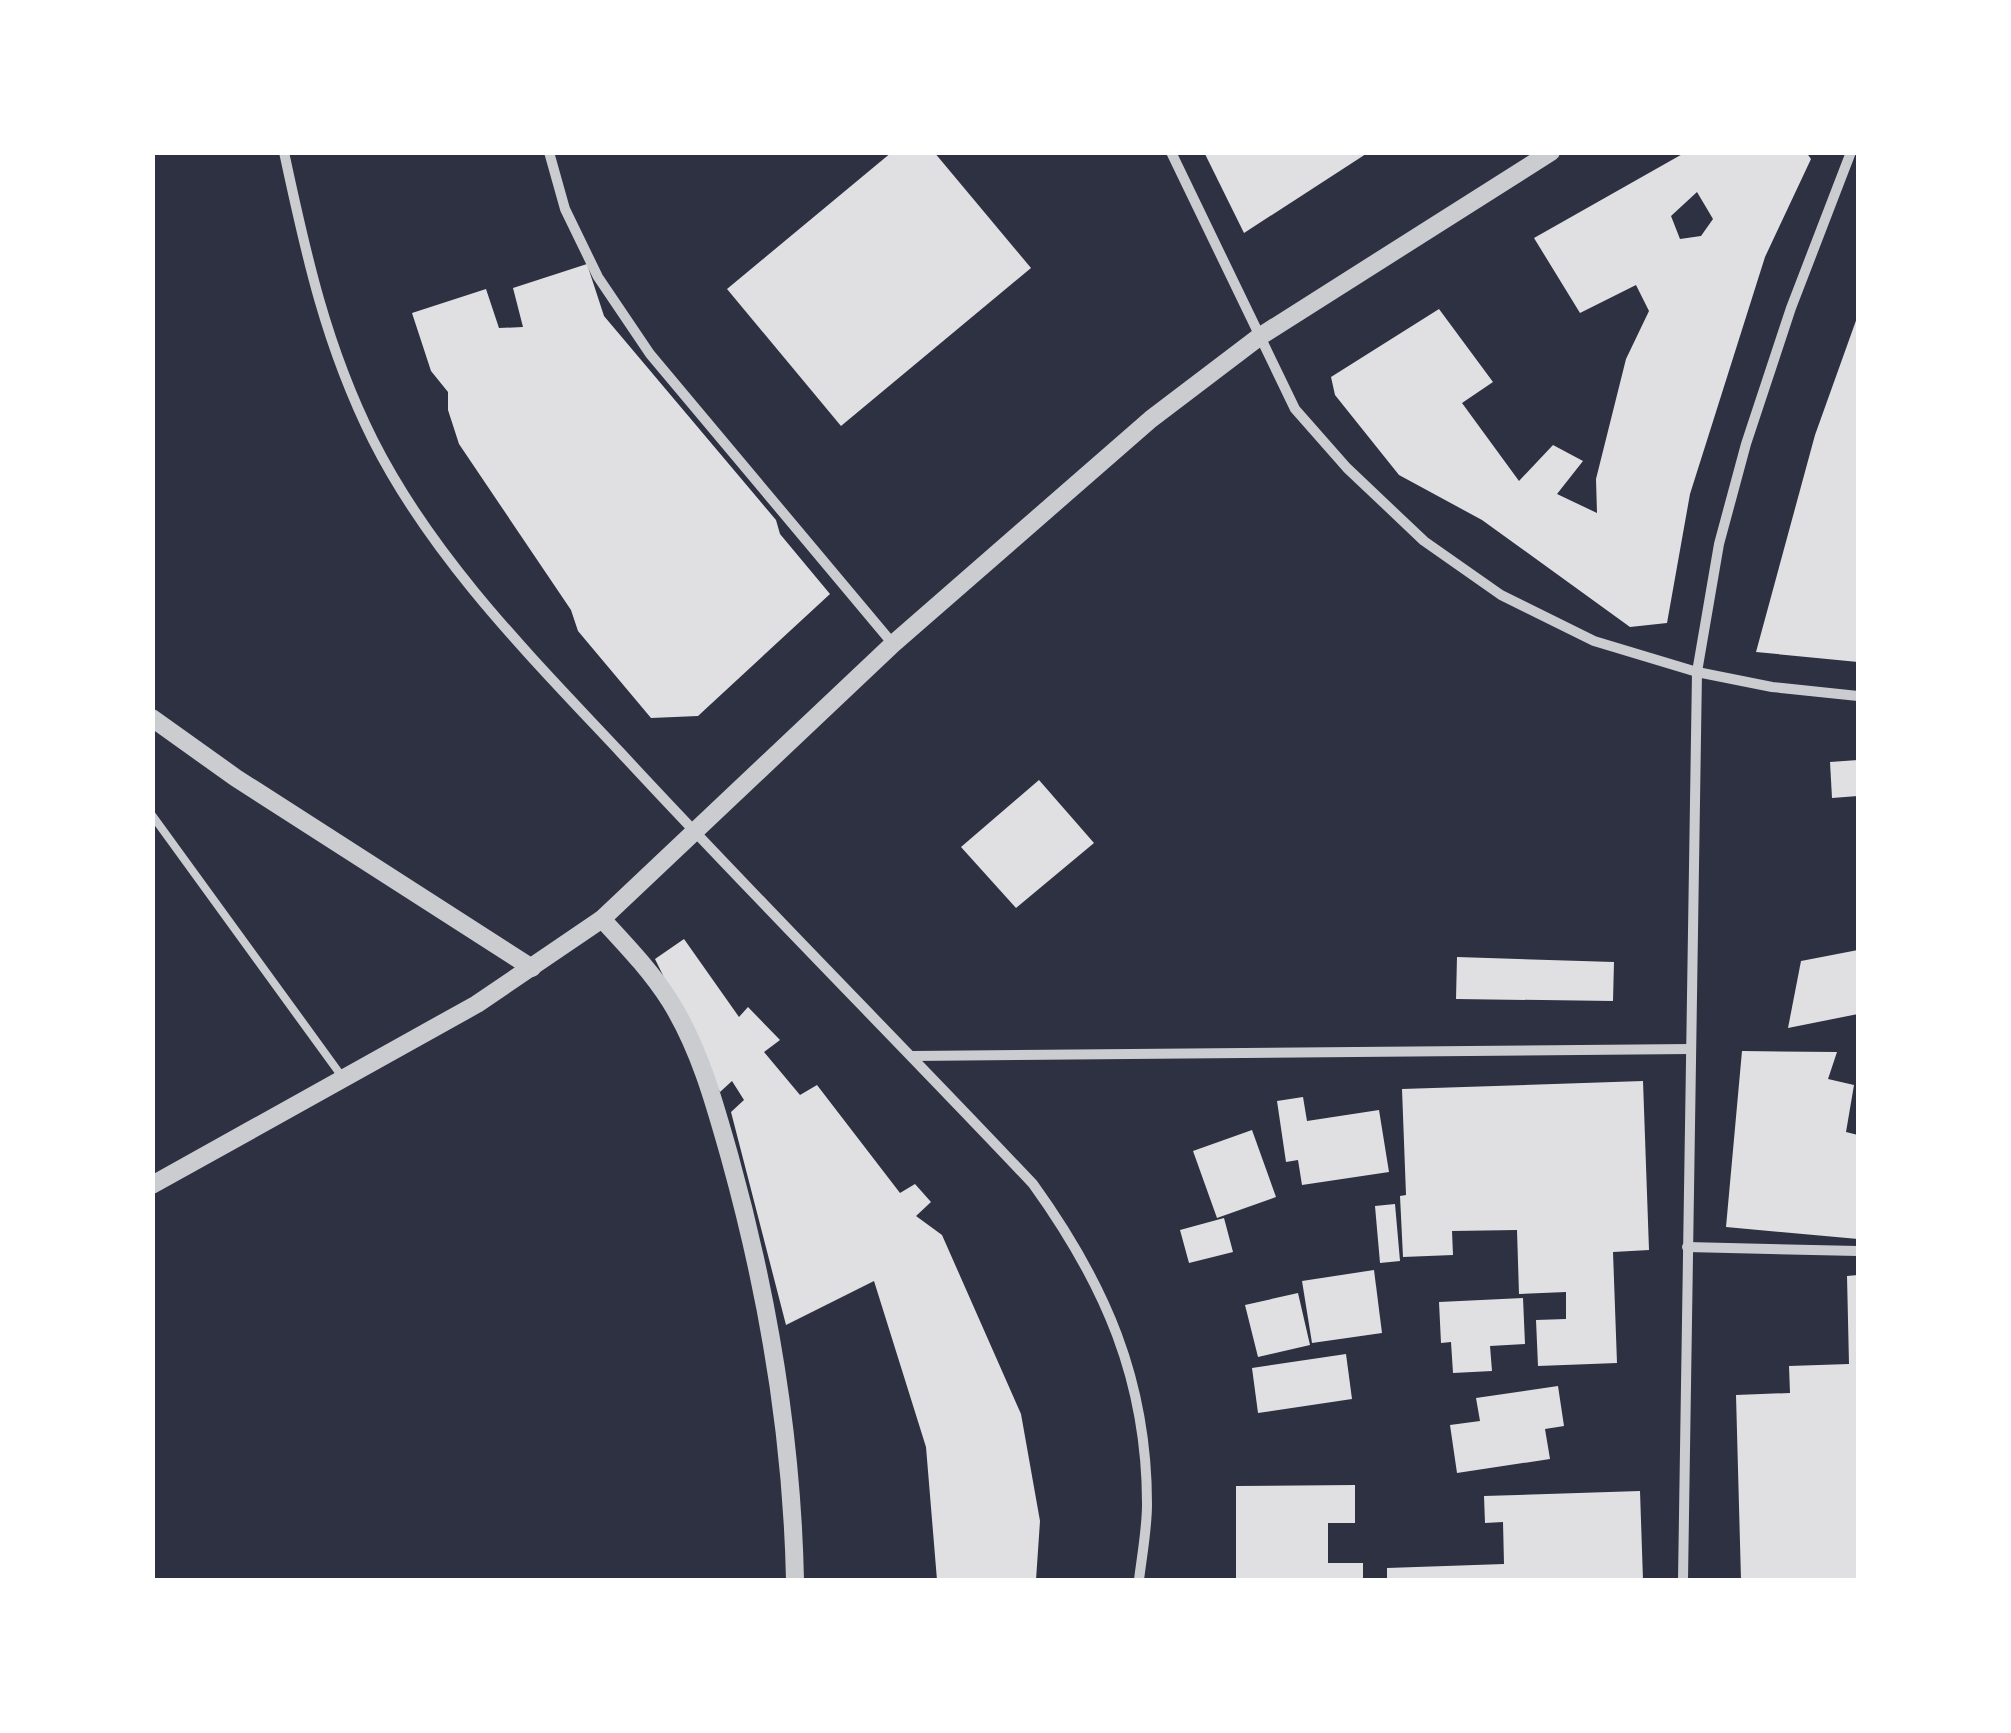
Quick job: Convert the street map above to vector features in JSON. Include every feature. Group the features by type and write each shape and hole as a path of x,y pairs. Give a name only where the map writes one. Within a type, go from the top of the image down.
{"street":[{"path":"284,152 310,270 335,356 374,443 466,582 696,834 1033,1184 1072,1238 1104,1299 1130,1368 1144,1440 1147,1508 1139,1580"},
{"path":"550,152 564,209 590,260 650,354 894,644"},
{"path":"1171,152 1295,409 1348,468 1424,542 1501,595 1594,642 1696,672 1858,696"},
{"path":"152,1186 477,1004 602,919 894,644 1136,432 1259,337 1551,152"},
{"path":"1683,1580 1696,672 1719,544 1746,444 1790,308 1851,152"},
{"path":"152,718 236,778 532,968"},
{"path":"602,919 639,958 670,1001 694,1047 718,1118 756,1264 776,1378 793,1509 795,1580"},
{"path":"912,1056 1691,1048"},
{"path":"1687,1246 1858,1251"}],"lane":[{"path":"152,815 343,1078"}],"building":[{"path":"892,152 934,152 1031,268 841,426 727,289"},
{"path":"1204,152 1369,152 1244,233"},
{"path":"1686,152 1806,152 1811,159 1765,257 1690,494 1667,623 1630,627 1482,520 1399,475 1335,395 1331,377 1439,309 1493,382 1462,403 1519,481 1553,445 1583,461 1557,494 1597,513 1596,479 1626,359 1649,311 1636,285 1580,313 1534,238","holes":["1697,192 1713,219 1701,236 1680,239 1671,216"]},
{"path":"587,264 604,316 776,520 780,534 830,594 698,716 651,718 578,631 571,610 459,444 448,410 448,392 431,371 412,313 486,289 499,328 523,327 513,288"},
{"path":"1858,315 1858,662 1756,652 1815,435"},
{"path":"1858,760 1858,796 1832,798 1830,762"},
{"path":"1039,780 1094,843 1016,908 961,847"},
{"path":"684,939 739,1017 748,1007 780,1040 764,1052 800,1095 817,1085 900,1193 915,1184 931,1202 916,1216 942,1235 1021,1414 1040,1521 1036,1580 937,1580 926,1447 874,1281 786,1325 731,1112 744,1100 732,1081 720,1092 655,959"},
{"path":"1858,950 1858,1014 1788,1028 1801,961"},
{"path":"1457,957 1614,962 1613,1001 1456,999"},
{"path":"1742,1051 1837,1052 1828,1079 1854,1085 1846,1132 1858,1135 1858,1239 1726,1227"},
{"path":"1643,1081 1649,1250 1613,1252 1617,1363 1538,1366 1536,1320 1566,1319 1566,1292 1519,1294 1517,1230 1452,1231 1453,1255 1403,1257 1400,1196 1406,1195 1402,1089"},
{"path":"1303,1097 1307,1121 1379,1110 1389,1172 1302,1185 1298,1160 1286,1162 1277,1101"},
{"path":"1252,1130 1276,1197 1217,1218 1193,1151"},
{"path":"1395,1204 1400,1261 1380,1263 1375,1206"},
{"path":"1224,1218 1233,1252 1189,1263 1180,1230"},
{"path":"1374,1270 1382,1333 1312,1343 1302,1281"},
{"path":"1858,1275 1858,1580 1741,1580 1736,1395 1790,1393 1789,1366 1849,1364 1847,1276"},
{"path":"1298,1293 1310,1345 1258,1357 1245,1305"},
{"path":"1523,1298 1525,1344 1490,1346 1492,1371 1453,1373 1451,1342 1441,1343 1439,1302"},
{"path":"1346,1354 1352,1399 1258,1413 1252,1368"},
{"path":"1558,1386 1564,1426 1545,1429 1550,1459 1457,1473 1450,1425 1480,1421 1476,1398"},
{"path":"1355,1485 1355,1523 1328,1523 1328,1563 1363,1563 1363,1580 1236,1580 1236,1486"},
{"path":"1640,1491 1643,1580 1387,1580 1387,1568 1504,1564 1503,1522 1485,1523 1484,1496"}]}
